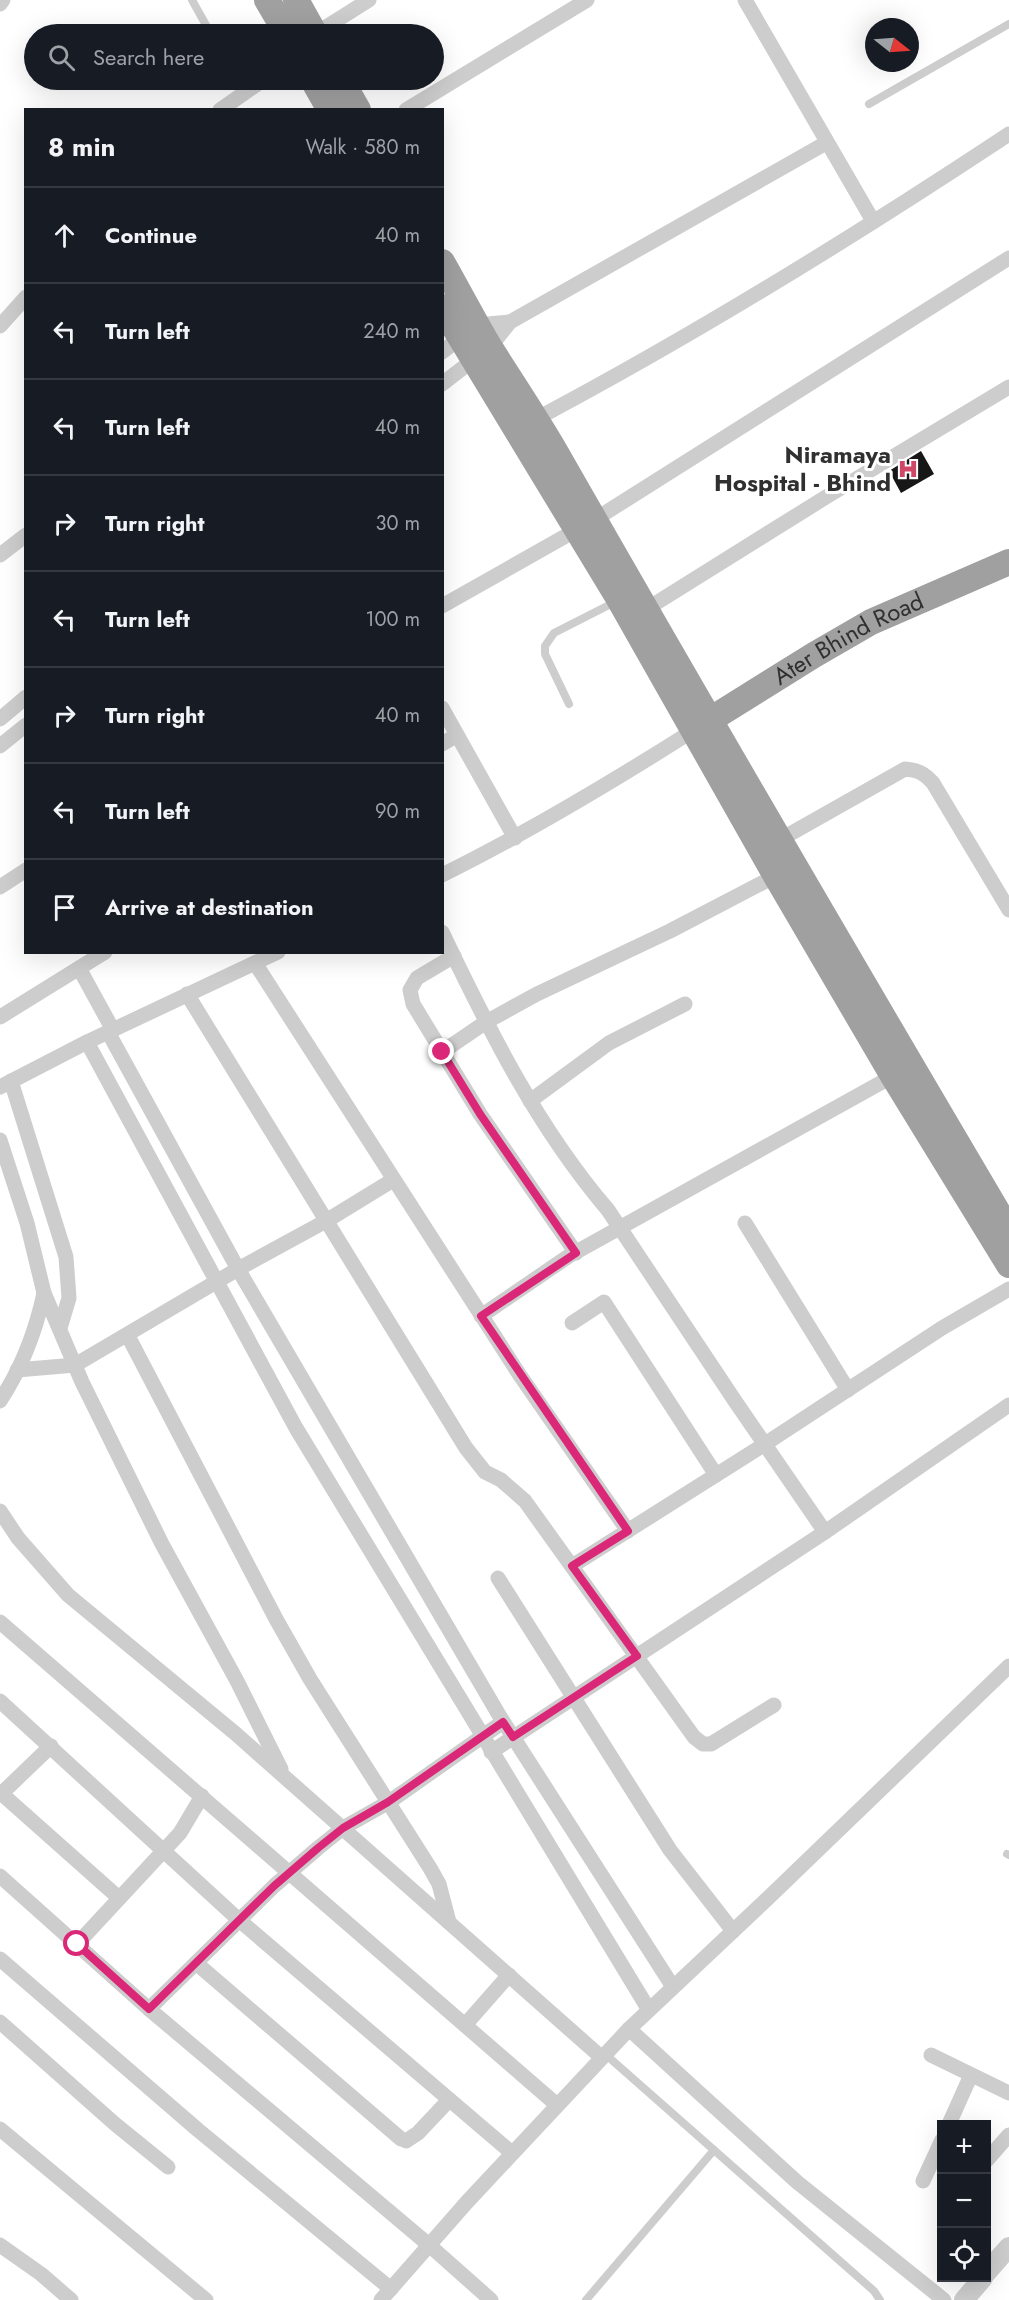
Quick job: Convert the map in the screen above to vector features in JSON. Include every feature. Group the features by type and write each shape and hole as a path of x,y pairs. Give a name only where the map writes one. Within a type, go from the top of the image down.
{"highway":[{"path":"267,0 281,24"},
{"path":"296,0 309,24"},
{"path":"319,90 329,108"},
{"path":"347,90 357,108"},
{"path":"444,270 460,338"},
{"path":"444,310 460,338 482,353 536,419 586,524"},
{"path":"482,353 633,600 785,871 1003,1226 1009,1265"},
{"name":"Ater Bhind Road","path":"702,725 813,655 871,622 1009,562"},
{"path":"785,871 893,1076 1003,1226"}],"street":[{"path":"0,4 3,0"},
{"path":"331,24 369,0"},
{"path":"444,87 587,0"},
{"path":"745,0 873,221"},
{"path":"222,108 237,90"},
{"path":"409,108 439,90"},
{"path":"536,419 698,330 785,279 1009,134"},
{"path":"460,338 510,322 826,142"},
{"path":"444,605 586,524 1009,258"},
{"path":"0,326 24,299"},
{"path":"444,382 482,353 510,322"},
{"path":"633,600 816,503 1009,387"},
{"path":"0,555 24,536"},
{"path":"0,719 24,699"},
{"path":"444,712 515,838"},
{"path":"444,874 515,838 702,725"},
{"path":"0,746 24,727"},
{"path":"444,743 457,735"},
{"path":"770,845 904,769 916,770 933,783 1009,910"},
{"path":"0,887 24,871"},
{"path":"442,1052 486,1022 537,994 659,936 785,871"},
{"path":"444,936 486,1022 530,1101 584,1182 621,1228 825,1532"},
{"path":"0,1017 102,954"},
{"path":"274,954 87,1042 5,1084 24,1172 27,1223 46,1299 75,1365 162,1544 237,1681 285,1777"},
{"path":"454,956 417,978 410,990 413,1004 480,1114 576,1253"},
{"path":"255,963 481,1316 628,1531"},
{"path":"79,968 110,1031 238,1269 503,1722 673,1987"},
{"path":"187,994 474,1461 485,1472 501,1480 525,1501 694,1737 703,1744 711,1744 774,1705"},
{"path":"530,1101 609,1043 685,1004"},
{"path":"87,1042 296,1428 481,1737 649,2010"},
{"path":"481,1316 576,1253 893,1076"},
{"path":"0,1140 24,1172 66,1257 69,1298 59,1325"},
{"path":"17,1370 75,1365 393,1180"},
{"path":"745,1223 848,1390"},
{"path":"572,1566 765,1444 942,1328 1009,1289"},
{"path":"0,1401 17,1370 46,1299"},
{"path":"572,1323 604,1302 716,1475"},
{"path":"128,1336 276,1619 310,1679 439,1884 449,1922"},
{"path":"491,1752 825,1532 1009,1405"},
{"path":"0,1511 18,1538 68,1595 285,1777 603,2056"},
{"path":"498,1578 670,1850 733,1931"},
{"path":"0,1622 557,2105"},
{"path":"0,1959 386,2294 512,2153 629,2029 1009,1666"},
{"path":"0,1701 239,1920 512,2153"},
{"path":"149,2009 290,1872 343,1828 388,1802 503,1722"},
{"path":"51,1746 1,1795 119,1898"},
{"path":"77,1944 180,1833 202,1796"},
{"path":"0,1876 149,2009 491,2300"},
{"path":"196,1963 403,2140 418,2133 449,2100"},
{"path":"465,2025 509,1975"},
{"path":"0,2022 106,2116 168,2167"},
{"path":"629,2029 797,2182 944,2300"},
{"path":"931,2055 1009,2093"},
{"path":"951,2120 971,2074"},
{"path":"0,2129 206,2300"},
{"path":"991,2156 1009,2136"},
{"path":"923,2181 937,2151"},
{"path":"0,2245 41,2274 71,2300"},
{"path":"991,2268 1009,2247"},
{"path":"964,2300 979,2282"}],"lane":[{"path":"192,0 205,24"},
{"path":"869,104 1009,24"},
{"path":"568,704 544,654 545,646 554,633 633,600"},
{"path":"603,2056 714,2150 874,2291 880,2300"},
{"path":"586,2300 714,2150"}],"building":[{"path":"921,451 934,474 901,493 889,471"}],"place":[{"name":"Niramaya Hospital - Bhind","path":"908,469"}],"route":[{"path":"77,1944 149,2009 274,1886 343,1828 388,1802 503,1722 513,1737 637,1656 572,1566 628,1531 481,1316 576,1253 480,1114 442,1052"}]}
